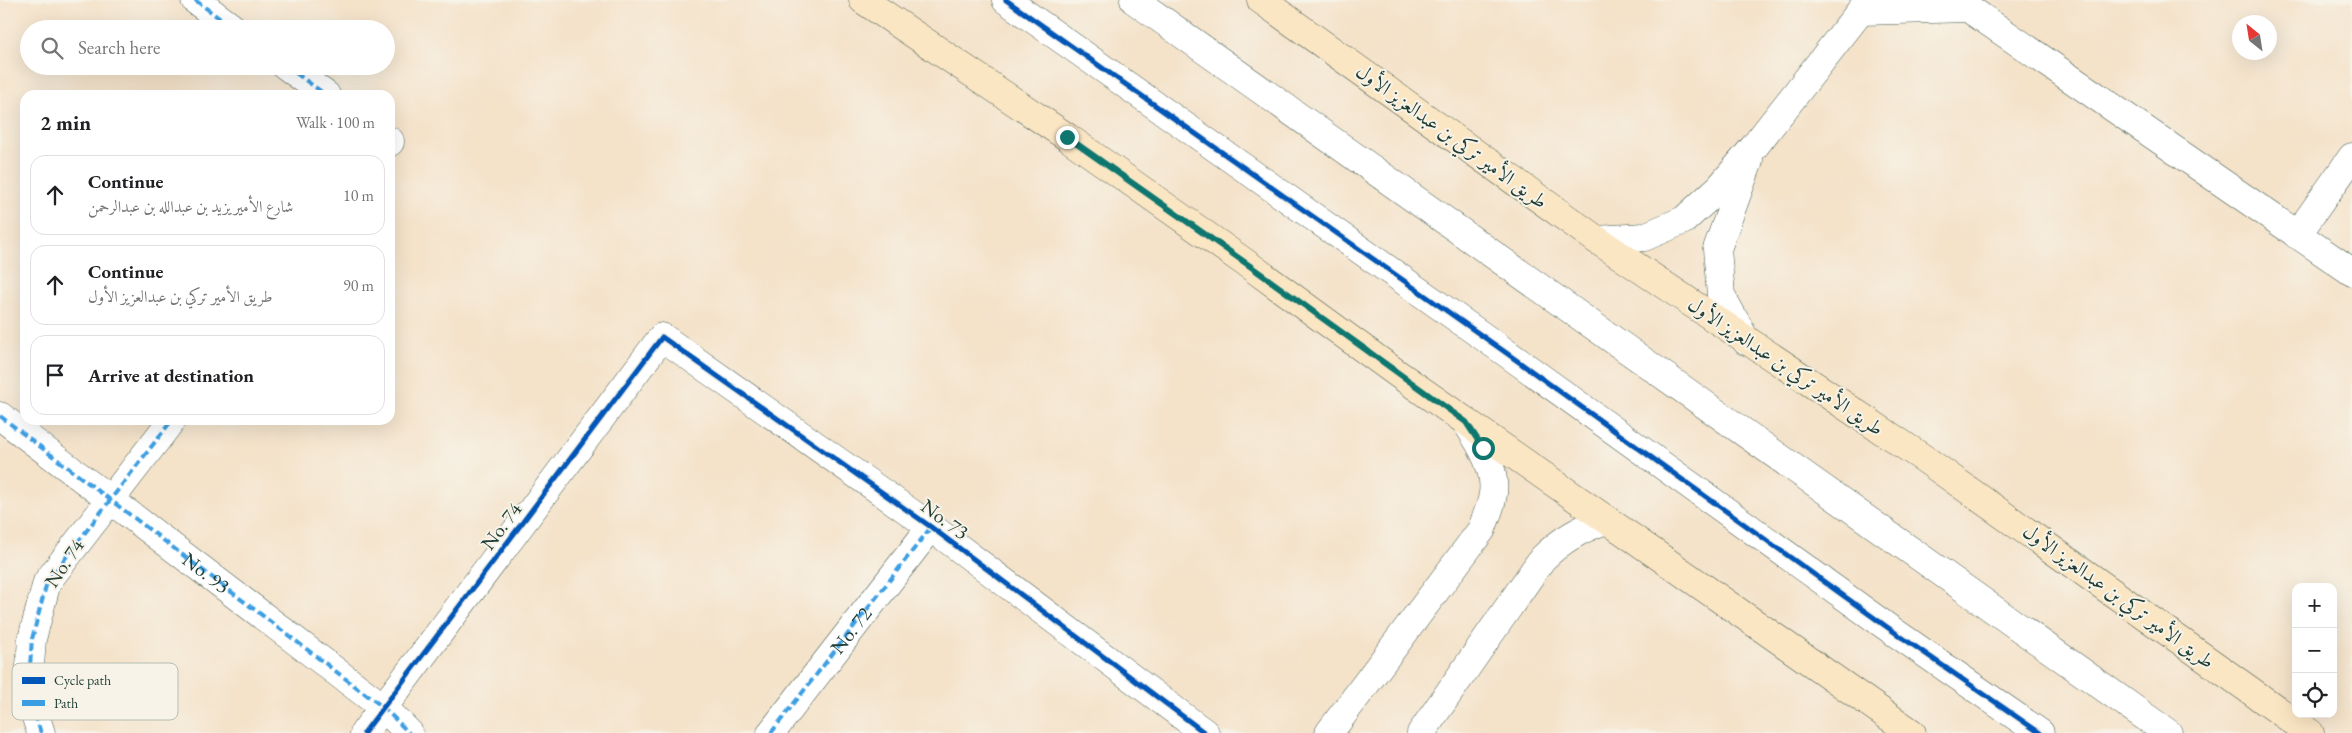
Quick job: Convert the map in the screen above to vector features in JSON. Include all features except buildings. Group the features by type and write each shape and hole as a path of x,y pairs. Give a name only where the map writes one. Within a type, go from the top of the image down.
{"main road":[{"path":"863,0 1067,137 1466,422 1912,733"},
{"name":"طريق الأمير تركي بن عبدالعزيز الأول","path":"1261,0 1597,240 1926,460 2310,733"}],"street":[{"path":"195,0 222,20"},
{"path":"1006,0 1504,352 1887,627 2040,733"},
{"path":"1134,0 1365,162 1814,485 2168,733"},
{"path":"1597,240 1644,237 1684,220 1720,187 1754,148 1865,6 1967,4 2352,272"},
{"path":"298,75 319,90"},
{"path":"1746,341 1721,295 1718,249 1754,148"},
{"path":"2297,235 2352,157"},
{"name":"No. 73","path":"662,337 931,527 1205,733"},
{"name":"No. 74","path":"364,733 662,337"},
{"name":"No. 93","path":"0,416 384,708 409,733"},
{"path":"1329,733 1482,529 1493,497 1492,475 1483,448 1466,422"},
{"name":"No. 74","path":"30,663 32,639 47,582 168,425"},
{"path":"1421,733 1542,559 1557,544 1581,529 1606,520"},
{"name":"No. 72","path":"771,733 931,527"},
{"name":"No. 74","path":"36,720 40,733"}],"marked path":[{"path":"195,0 222,20"},
{"path":"298,75 319,90"},
{"path":"0,416 384,708 409,733"},
{"path":"30,663 32,639 47,582 168,425"},
{"path":"771,733 931,527"},
{"path":"37,720 41,733"}],"cycle path":[{"path":"1006,0 1505,352 1887,627 2040,733"},
{"path":"364,733 662,337 931,527 1205,733"}],"route":[{"path":"1067,137 1466,422 1483,448"}]}
